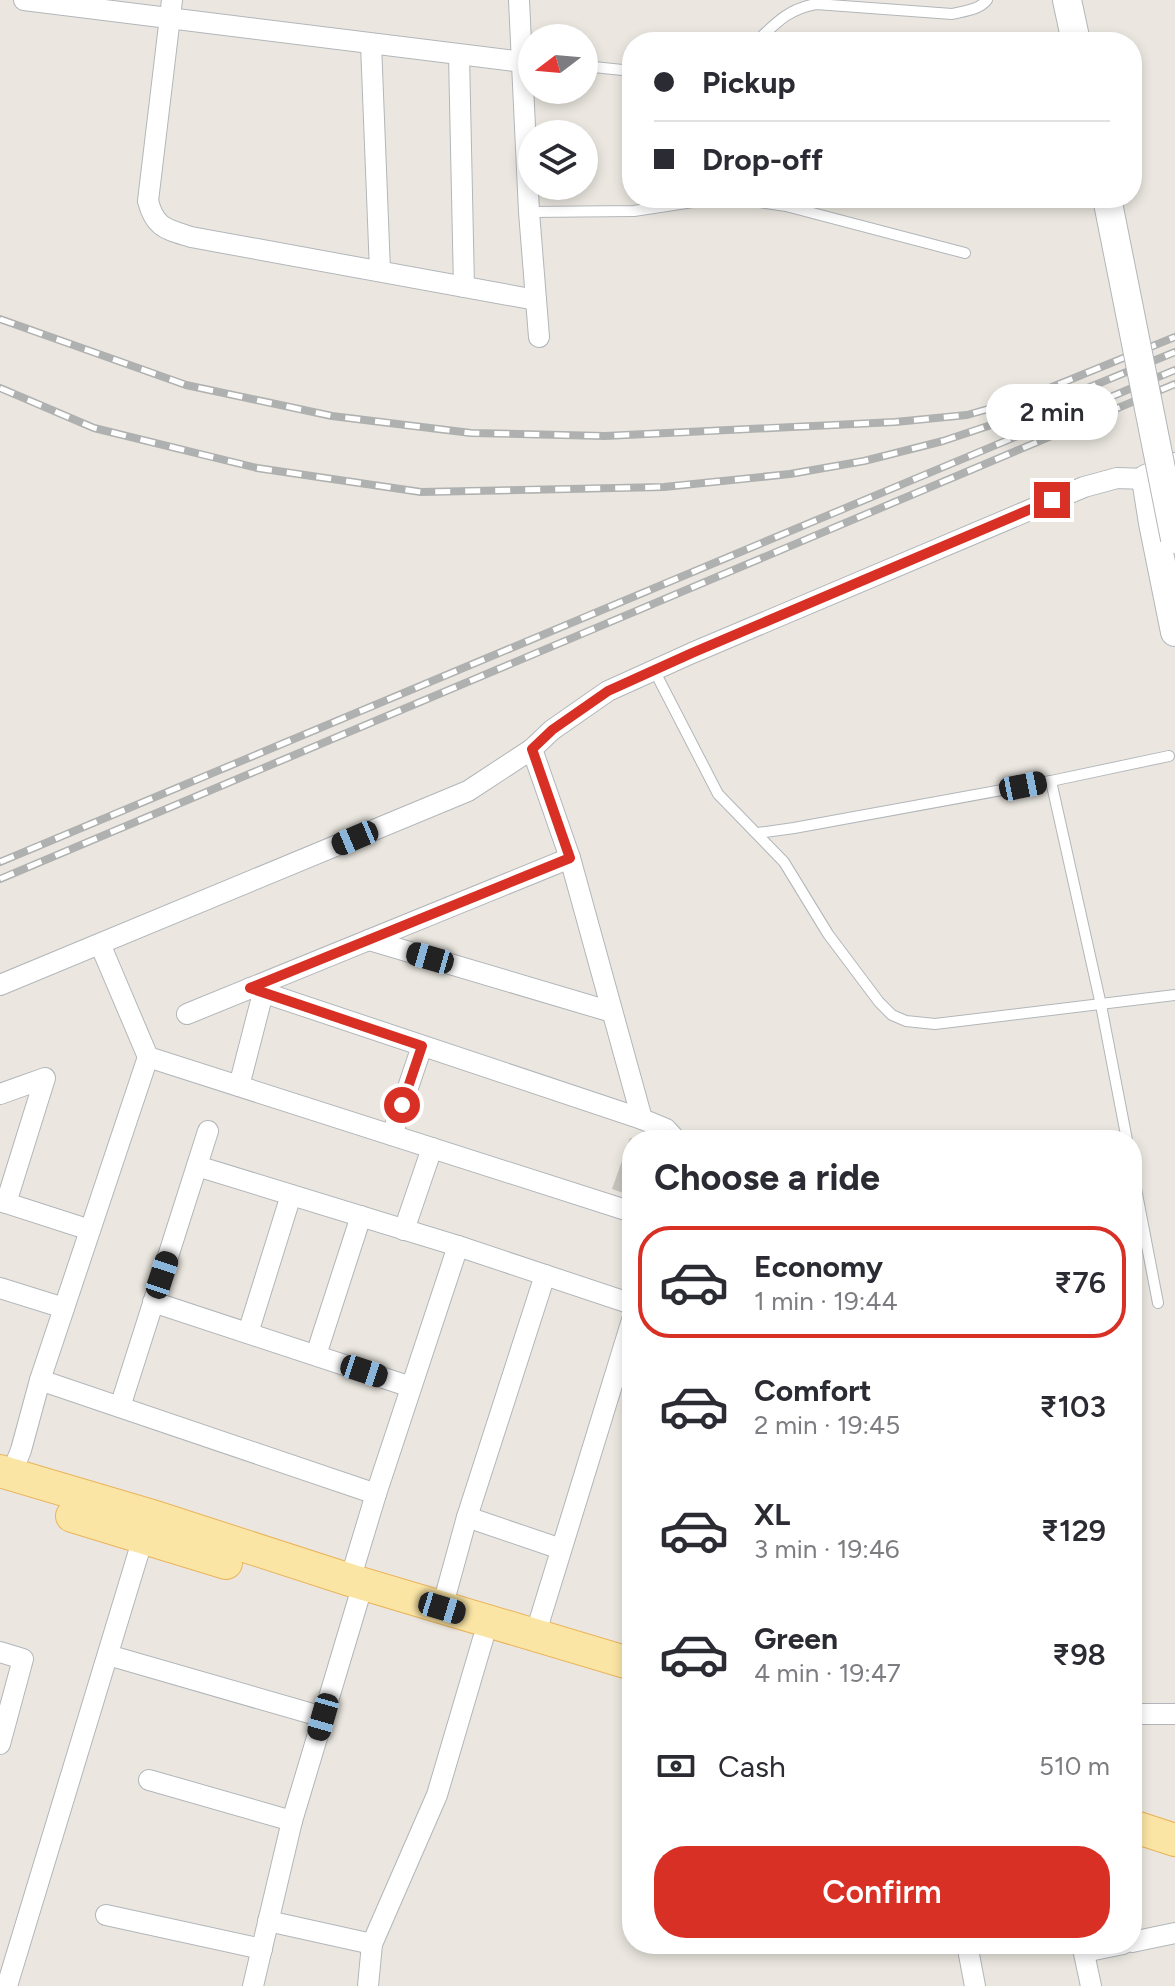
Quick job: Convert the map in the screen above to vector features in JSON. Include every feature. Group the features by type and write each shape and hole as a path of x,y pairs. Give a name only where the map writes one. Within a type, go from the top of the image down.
{"main road":[{"path":"4,1480 143,1538 442,1608 622,1661"},
{"path":"4,1480 149,1515 357,1589 483,1639 622,1680"},
{"path":"1142,1829 1175,1840"},
{"path":"1142,1851 1175,1862"}],"street":[{"path":"519,0 522,24"},
{"path":"1067,0 1074,32"},
{"path":"34,1 171,9 371,44 518,61"},
{"path":"171,9 148,201 153,218 168,230 191,237 536,300"},
{"path":"371,44 380,271"},
{"path":"459,55 464,287"},
{"path":"528,104 529,212 539,337"},
{"path":"1109,208 1175,539"},
{"path":"0,985 468,791 532,749 587,704 654,670 1084,487 1117,478 1146,479 1175,467"},
{"path":"1146,479 1175,632"},
{"path":"532,749 570,858 642,1119"},
{"path":"187,1014 256,991 369,940 570,858"},
{"path":"369,940 612,1012"},
{"path":"4,1480 21,1450 40,1380 148,1057 100,944"},
{"path":"256,991 642,1119 667,1130"},
{"path":"239,1086 256,991"},
{"path":"392,1135 422,1046"},
{"path":"148,1057 622,1209"},
{"path":"0,1094 45,1078 3,1202 90,1230"},
{"path":"120,1407 208,1131"},
{"path":"404,1230 432,1148"},
{"path":"197,1166 458,1246 622,1301"},
{"path":"248,1333 291,1195"},
{"path":"316,1355 361,1216"},
{"path":"253,1986 292,1821 357,1589 376,1494 458,1246"},
{"path":"442,1608 467,1517 545,1275"},
{"path":"0,1288 64,1308"},
{"path":"153,1302 411,1387"},
{"path":"538,1636 540,1619 622,1352"},
{"path":"40,1380 376,1494"},
{"path":"467,1517 561,1549"},
{"path":"7,1986 143,1538"},
{"path":"368,1986 372,1944 437,1795 483,1639"},
{"path":"0,1652 23,1659 0,1744"},
{"path":"108,1655 323,1717"},
{"path":"1142,1714 1175,1714"},
{"path":"149,1780 292,1821"},
{"path":"106,1915 262,1949"},
{"path":"268,1921 372,1944"},
{"path":"1142,1940 1175,1933"},
{"path":"969,1954 975,1986"},
{"path":"1084,1954 1091,1986"}],"lane":[{"path":"766,32 783,16 800,7 816,4 952,14 971,10 987,0"},
{"path":"598,67 622,70"},
{"path":"529,212 654,208"},
{"path":"794,208 965,253"},
{"path":"654,670 718,794 784,862 828,934 892,1015 906,1021 935,1024 1175,995"},
{"path":"758,833 1051,781 1169,756"},
{"path":"1051,781 1101,1005 1125,1130"},
{"path":"1142,1220 1158,1303"}],"building":[{"path":"622,1161 622,1192 612,1189"}],"railway":[{"path":"0,319 186,385 332,416 471,433 605,436 895,422 967,415 1020,400 1175,337"},
{"path":"0,388 94,428 257,468 421,492 664,487 790,474 864,461 943,441 1027,413 1175,352"},
{"path":"0,862 1175,370"},
{"path":"0,879 1175,384"}],"route":[{"path":"402,1105 422,1046 250,988 570,858 532,749 552,730 608,691 1052,500"}]}
